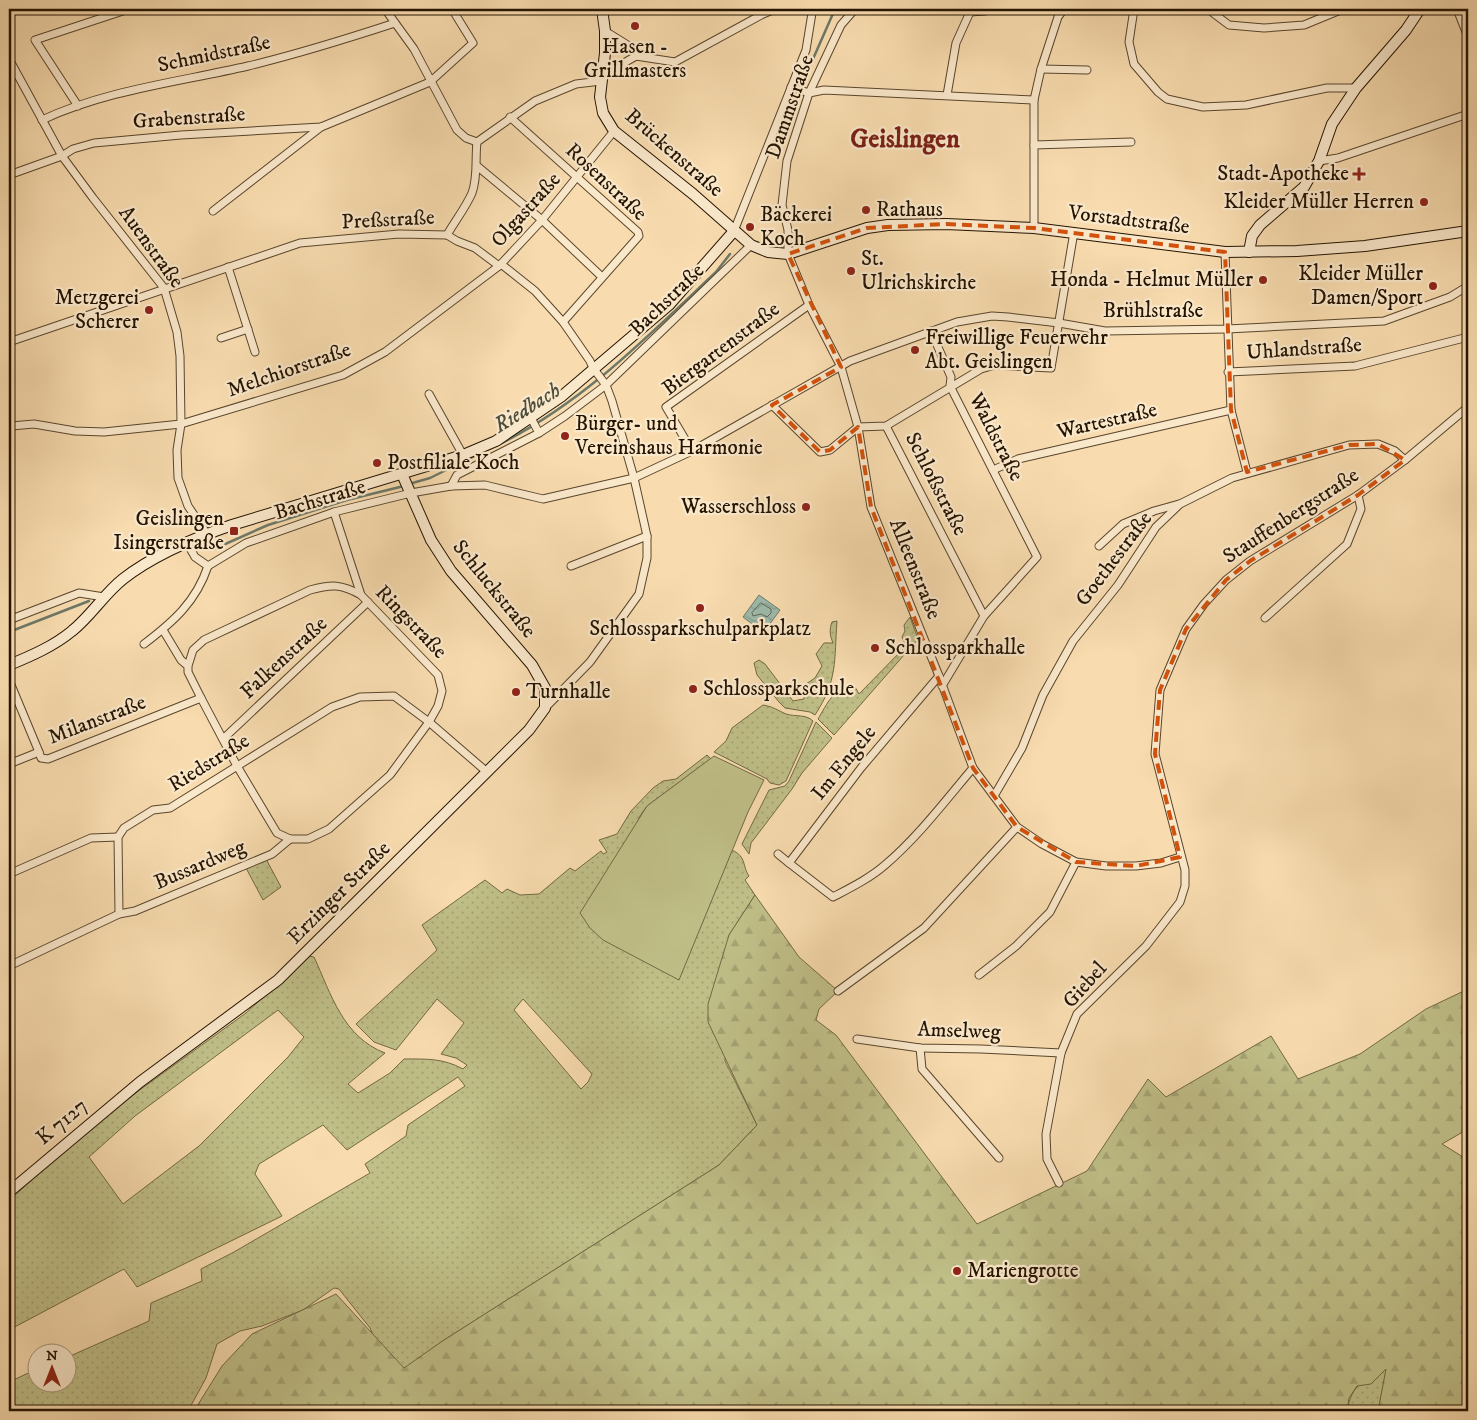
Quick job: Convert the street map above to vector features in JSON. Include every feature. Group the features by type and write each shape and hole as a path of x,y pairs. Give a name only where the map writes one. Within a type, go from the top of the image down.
{"street":[{"path":"78,106 35,40 128,9"},
{"path":"385,9 414,49 457,130 466,138 477,142"},
{"name":"Grabenstraße","path":"213,211 321,127 430,82 473,44 452,9"},
{"name":"Brückenstraße","path":"602,9 605,53 600,97 603,112 614,131 693,194 751,246 768,252 788,254"},
{"path":"447,235 472,193 477,166 475,154 477,142 510,118 535,102 576,84 602,78 636,56 676,62 775,9"},
{"path":"734,230 806,50 814,11 804,9"},
{"name":"Dammstraße","path":"788,254 788,230 782,205 787,161 809,93 842,25 855,9"},
{"path":"947,95 956,43 970,10 985,11 987,9"},
{"path":"1034,228 1034,100 1041,69 1058,17 1064,9"},
{"path":"1134,9 1129,42 1134,64 1158,92 1167,99 1203,107 1246,105 1327,88 1356,88"},
{"path":"1212,9 1213,13 1228,25 1264,28 1304,25 1343,9"},
{"path":"1249,252 1252,236 1256,230 1304,187 1318,161 1332,124 1356,88 1406,30 1420,9"},
{"path":"1457,9 1468,38"},
{"name":"Schmidstraße","path":"42,120 78,106 142,88 247,66 323,47 395,23"},
{"path":"605,31 626,44 636,56"},
{"name":"Auenstraße","path":"9,59 62,156 164,288 177,332 180,356 182,424 177,450 178,478 188,506 207,534"},
{"path":"1041,69 1087,70"},
{"path":"791,87 809,93 824,90 1034,100"},
{"path":"1318,161 1338,158 1468,114"},
{"name":"Rosenstraße","path":"510,118 638,232 639,236 564,322"},
{"name":"Grabenstraße","path":"9,175 62,156 73,149 94,143 181,135 321,127"},
{"name":"Olgastraße","path":"500,265 578,178 614,131"},
{"path":"1034,145 1131,142"},
{"path":"477,166 542,220 602,277"},
{"name":"Vorstadtstraße","path":"788,254 867,228 888,225 946,224 1034,228 1225,252 1297,251 1382,244 1466,232"},
{"name":"Bachstraße","path":"208,566 246,543 407,484 463,455 565,416 669,305 734,230"},
{"path":"886,426 981,369 995,365 1051,368 1074,232"},
{"name":"Preßstraße","path":"9,342 300,243 399,234 447,235 474,248 500,265 535,291 564,322 600,378 634,478 647,536 647,558 639,594 590,662 545,708"},
{"name":"Bachstraße","path":"9,665 55,643 72,631 121,580 139,567 164,553 207,534 407,484 451,486 457,475 535,426 562,396 600,378 751,246"},
{"path":"1225,252 1228,372 1231,410 1247,472"},
{"path":"772,405 820,452 830,450 858,427 840,367 809,305 788,254"},
{"name":"Melchiorstraße","path":"11,426 34,424 75,431 104,432 182,424 343,375 385,352 500,265"},
{"path":"228,267 256,352"},
{"name":"Brühlstraße","path":"451,486 485,485 543,499 634,478 692,451 850,361 930,330 957,322 992,316 1059,323 1105,331 1227,329 1384,321 1450,297 1468,286"},
{"name":"Biergartenstraße","path":"692,451 666,407 809,305"},
{"path":"221,338 248,329"},
{"name":"Waldstraße","path":"930,330 951,377 950,386 1037,557 984,616"},
{"name":"Uhlandstraße","path":"1228,372 1355,366 1468,337"},
{"path":"429,394 463,455"},
{"name":"Stauffenbergstraße","path":"1180,857 1155,754 1160,690 1186,629 1204,604 1226,580 1250,561 1358,495 1405,460 1468,407"},
{"name":"Wartestraße","path":"993,470 1018,460 1231,410"},
{"name":"Schloßstraße","path":"858,427 886,426 984,616"},
{"name":"Alleenstraße","path":"858,427 872,506 939,676 972,768 1017,827 1042,844 1076,862 1106,866 1136,866 1161,863 1180,857"},
{"name":"Goethestraße","path":"994,796 1022,748 1043,695 1073,641 1118,585 1156,527 1180,504 1247,472 1349,445 1378,444 1395,451 1405,460"},
{"name":"Schluckstraße","path":"407,484 431,540 451,571 532,665 545,688 545,708"},
{"path":"1265,618 1347,544 1361,509 1358,495"},
{"path":"1099,546 1123,524 1154,511 1180,504"},
{"path":"334,512 361,595"},
{"path":"571,566 647,536"},
{"path":"144,644 163,630 182,612 194,598 203,582 208,566 195,557 187,543"},
{"name":"Ringstraße","path":"188,666 193,650 204,640 310,590 329,585 345,586 361,595 438,675 442,691 438,706 429,722 390,775 329,829 308,839 290,840"},
{"path":"9,620 79,593 104,597"},
{"name":"Falkenstraße","path":"223,739 368,602"},
{"path":"942,686 984,616"},
{"path":"163,630 181,660 188,666 188,672 201,698 237,766 276,833 290,840"},
{"name":"Im Engele","path":"789,863 861,768 939,676"},
{"path":"9,680 39,752"},
{"name":"Riedstraße","path":"118,837 124,828 153,810 170,808 332,707 360,696 394,696 429,722 487,772"},
{"name":"Milanstraße","path":"9,764 39,752 42,758 48,759 201,698"},
{"name":"Erzinger Straße","path":"140,1082 278,980 529,730 545,708"},
{"path":"778,854 833,897 861,883 886,865 923,827 972,768"},
{"path":"838,991 924,928 1017,827"},
{"path":"9,874 91,838 118,837 119,914 9,966"},
{"name":"Bussardweg","path":"119,914 135,911 272,854 290,840"},
{"name":"Giebel","path":"1058,1183 1047,1159 1046,1134 1061,1053 1077,1014 1146,946 1180,902 1185,886 1185,870 1180,857"},
{"path":"979,975 1016,946 1050,912 1076,862"},
{"name":"Amselweg","path":"857,1039 920,1048 1061,1053"},
{"path":"920,1048 922,1069 999,1158"},
{"name":"K 7127","path":"9,1192 140,1082"}],"highlighted area":[{"path":"946,224 1034,228 1225,252 1231,410 1247,472 1349,445 1378,444 1405,460 1358,495 1250,561 1226,580 1186,629 1160,690 1155,754 1180,857 1136,866 1076,862 1017,827 973,768 871,507 858,427 830,450 820,452 772,405 841,367 788,254 867,228"}],"green space":[{"path":"910,617 918,639 834,735 818,719 828,702 836,693 848,687 855,687 859,694 906,646 902,637 905,631 904,625"},
{"path":"837,621 834,670 828,691 815,715 810,712 785,708 757,675 754,663 759,660 765,664 793,701 804,699 806,684 815,678 822,666 816,654 824,643 833,643 830,628 832,622"},
{"path":"763,705 786,714 807,717 813,721 786,781 779,785 770,783 767,779 714,752 726,741 732,728"},
{"path":"816,722 832,738 802,773 751,843 749,854 742,844 769,790 785,786 789,781"},
{"path":"707,755 711,759 647,806 635,828 678,980 732,850 742,859 749,876 745,880 755,895 729,935 725,1061 757,1125 719,1165 441,1342 404,1369 373,1335 370,1328 339,1289 334,1288 303,1310 262,1326 240,1331 217,1344 206,1378 188,1411 9,1411 9,1382 28,1373 28,1392 78,1392 78,1353 149,1321 151,1303 202,1281 201,1269 234,1252 370,1173 365,1164 406,1136 408,1125 465,1086 458,1077 347,1150 323,1125 259,1164 255,1174 282,1216 137,1287 124,1269 9,1330 9,1201 68,1146 141,1089 246,1013 308,956 314,957 340,1013 349,1025 371,1046 385,1053 348,1084 358,1093 390,1073 404,1059 441,1061 463,1069 467,1065 456,1058 441,1054 464,1023 437,999 396,1050 374,1042 356,1024 437,950 422,925 485,880 502,893 507,889 520,895 539,894 570,868 575,871 601,851 603,854 607,852 599,840 617,834 631,811 653,788 663,781 676,779","holes":["523,999 592,1074 588,1082 581,1089 514,1010","278,1010 304,1037 288,1057 199,1146 123,1204 89,1157 135,1116"]},
{"path":"714,756 764,780 748,812 679,980 603,940 590,928 580,913 647,806"},
{"path":"266,859 281,887 263,900 246,868"},
{"path":"755,895 799,957 838,991 819,1009 816,1020 836,1035 977,1224 1087,1171 1148,1079 1166,1097 1271,1036 1298,1079 1360,1054 1426,1009 1468,989 1468,1129 1442,1144 1468,1160 1468,1411 1378,1411 1386,1369 1371,1384 1357,1386 1349,1398 1347,1411 194,1411 222,1366 252,1334 336,1294 404,1368 441,1342 719,1165 757,1125 708,1022 708,1004 729,935"},
{"path":"1387,1368 1378,1411 1347,1411 1352,1394 1360,1384"}],"water":[{"path":"759,595 780,610 769,625 760,619 755,626 743,617"}],"waterway":[{"name":"Riedbach","path":"802,84 835,9"},
{"name":"Riedbach","path":"500,444 531,427 588,388 666,320 716,272 730,254"},
{"name":"Riedbach","path":"409,484 430,478 493,447"},
{"name":"Riedbach","path":"214,549 268,525 347,500 404,486"},
{"name":"Riedbach","path":"9,632 89,601"}],"place":[{"name":"Hasen - Grillmasters","path":"635,26"},
{"name":"Stadt-Apotheke","path":"1359,174"},
{"name":"Kleider Müller Herren","path":"1424,202"},
{"name":"Rathaus","path":"866,210"},
{"name":"Bäckerei Koch","path":"750,227"},
{"name":"St. Ulrichskirche","path":"851,271"},
{"name":"Honda - Helmut Müller","path":"1263,280"},
{"name":"Kleider Müller Damen/Sport","path":"1433,286"},
{"name":"Metzgerei Scherer","path":"149,310"},
{"name":"Freiwillige Feuerwehr Abt. Geislingen","path":"915,350"},
{"name":"Bürger- und Vereinshaus Harmonie","path":"565,436"},
{"name":"Postfiliale Koch","path":"377,463"},
{"name":"Wasserschloss","path":"806,507"},
{"name":"Geislingen Isingerstraße","path":"234,531"},
{"name":"Schlossparkschulparkplatz","path":"700,608"},
{"name":"Schlossparkhalle","path":"875,648"},
{"name":"Schlossparkschule","path":"693,689"},
{"name":"Turnhalle","path":"516,692"},
{"name":"Mariengrotte","path":"957,1271"}],"district":[{"name":"Geislingen","path":"905,139"}]}
